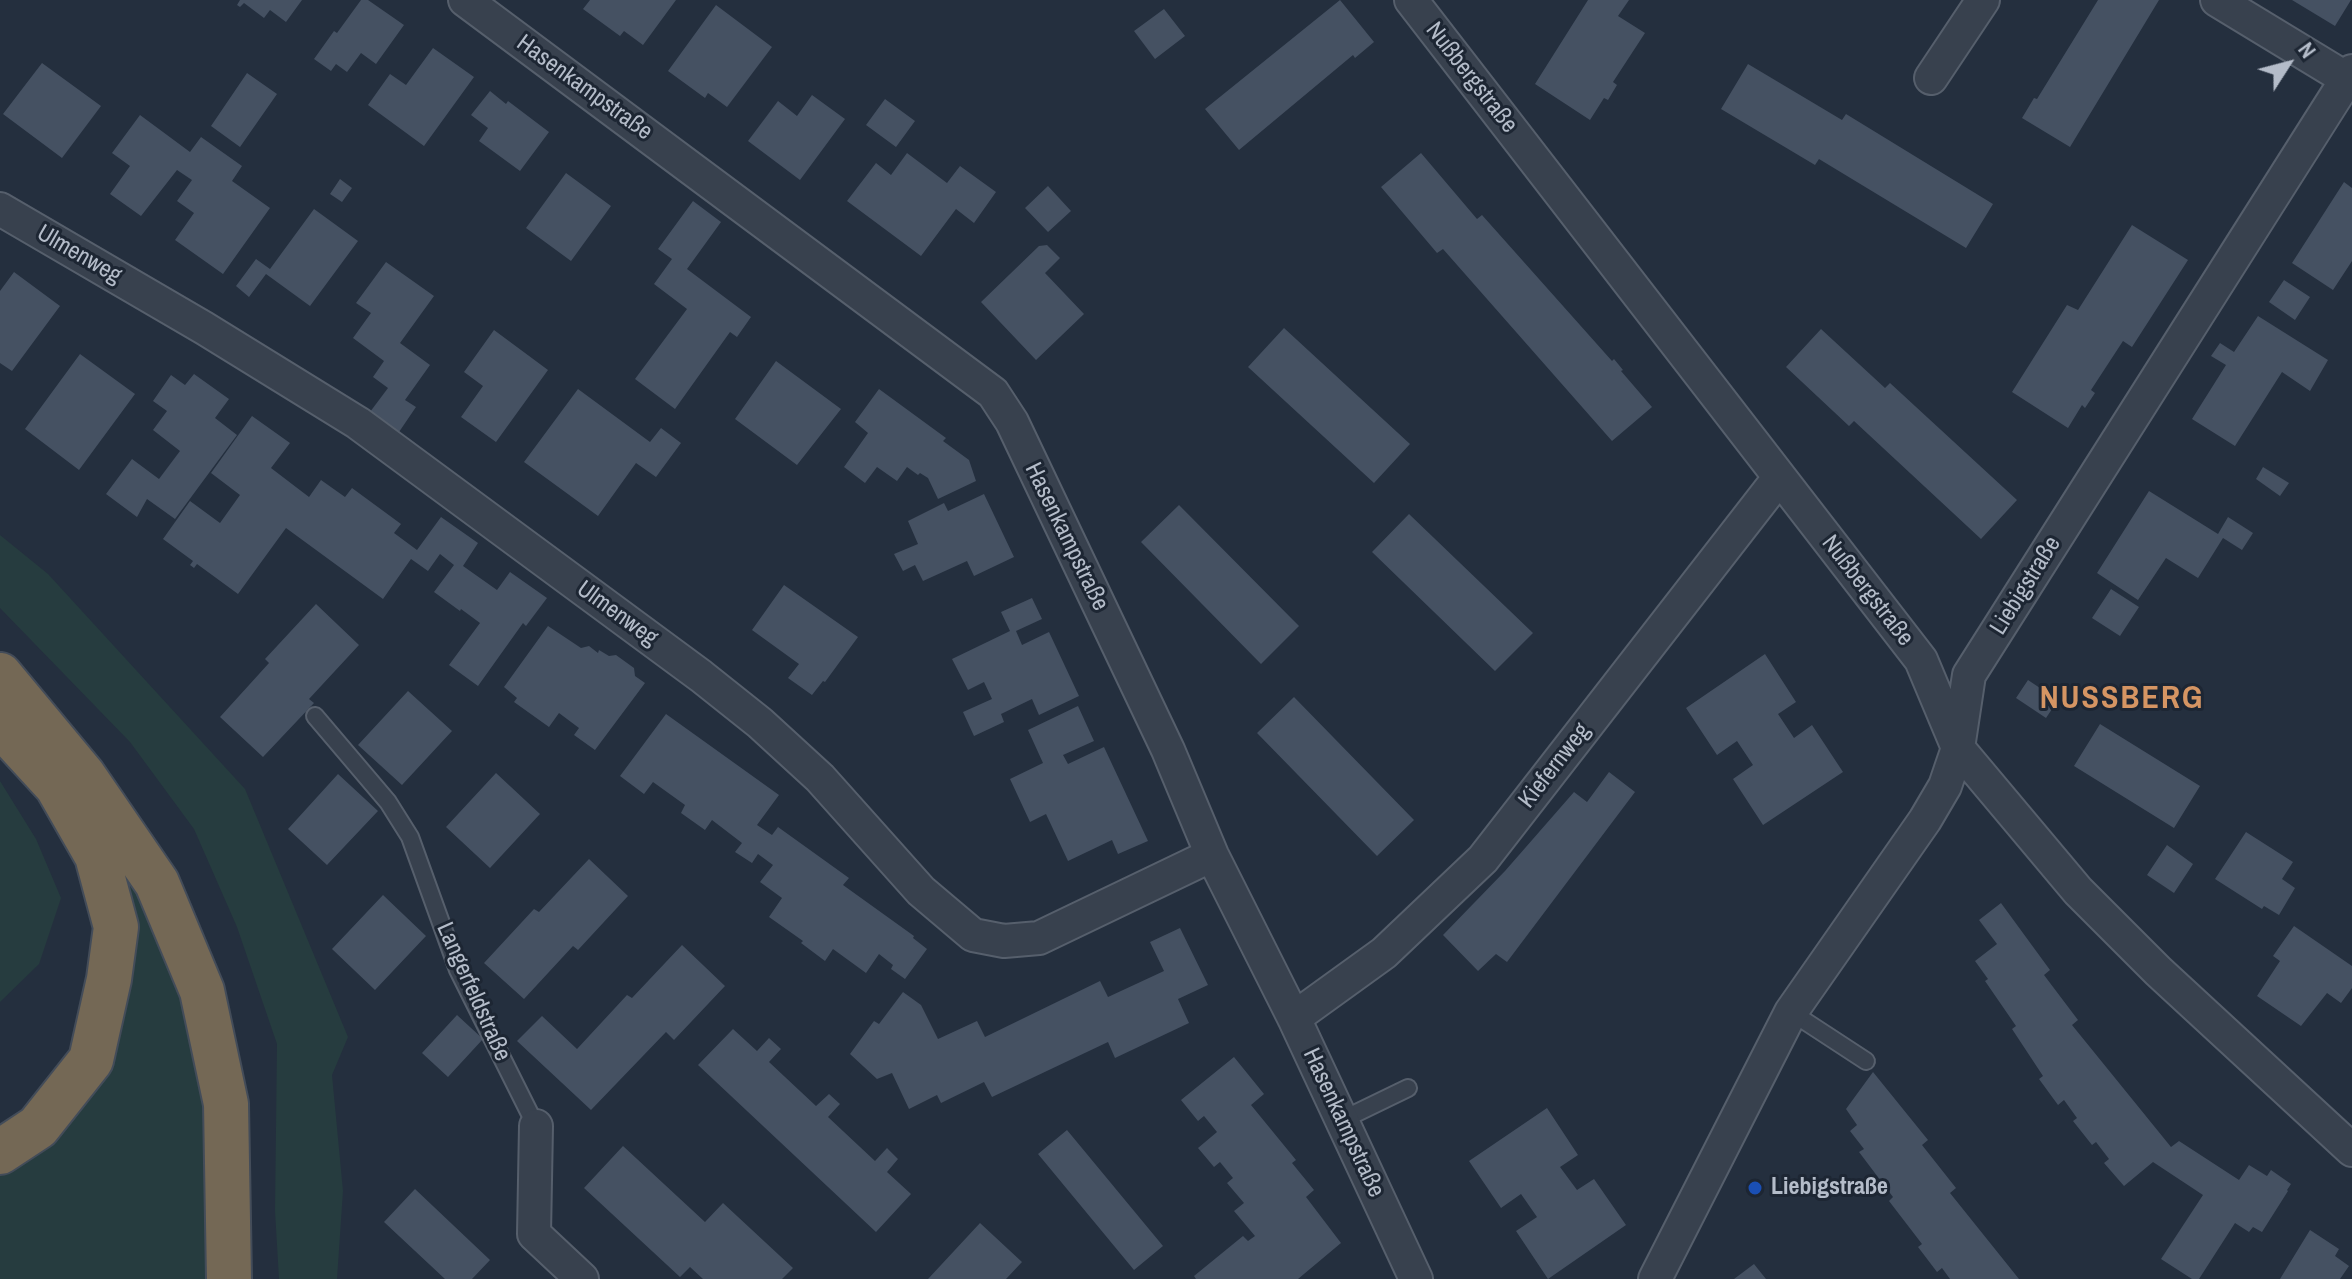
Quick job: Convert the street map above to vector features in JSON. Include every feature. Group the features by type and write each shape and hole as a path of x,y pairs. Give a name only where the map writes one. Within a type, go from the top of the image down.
{"highway":[{"path":"0,675 83,775 157,883 202,991 226,1104 229,1279"},
{"path":"0,724 57,786 97,856 116,927 109,979 91,1060 38,1127 0,1152"}],"street":[{"name":"Hasenkampstraße","path":"465,0 993,393 1012,422 1161,736 1212,855 1294,1018 1416,1279"},
{"name":"Nußbergstraße","path":"1411,0 1921,660 1958,748 2078,891 2158,971 2352,1150"},
{"path":"1931,78 1983,0"},
{"name":"Liebigstraße","path":"1655,1279 1791,1012 1925,820 1945,786 1958,748 1969,675 2350,75 2217,0"},
{"name":"Ulmenweg","path":"0,209 204,328 358,423 701,676 760,723 820,778 921,891 973,935 1004,941 1039,938 1212,855"},
{"name":"Kiefernweg","path":"1294,1018 1384,953 1483,859 1779,478"},
{"name":"Langerfeldstraße","path":"536,1126 534,1234 582,1279"}],"lane":[{"name":"Langerfeldstraße","path":"315,716 388,802 410,837 458,970 536,1126"},
{"path":"1791,1012 1866,1061"},
{"path":"1342,1120 1408,1088"}],"green space":[{"path":"0,535 48,574 245,789 348,1037 332,1075 343,1191 337,1279 279,1279 275,1211 277,1044 237,927 194,829 130,742 0,608"},
{"path":"0,781 36,839 61,898 39,964 0,1002"},
{"path":"99,822 130,863 176,966 208,1107 207,1279 0,1279 0,1175 61,1132 97,1089 121,1034 133,979 135,940"}],"building":[{"path":"240,0 302,0 286,22 270,10 264,18 244,3 240,7 237,5"},
{"path":"361,0 368,0 404,25 376,64 361,53 347,72 336,64 331,71 314,59"},
{"path":"590,0 676,0 643,45 624,31 620,36 583,9"},
{"path":"1340,0 1374,42 1355,58 1353,55 1239,150 1205,109"},
{"path":"1588,0 1629,0 1618,16 1645,33 1613,82 1617,85 1608,100 1604,98 1590,120 1535,84"},
{"path":"2098,0 2159,0 2070,147 2022,118"},
{"path":"2292,0 2351,0 2335,26"},
{"path":"716,5 772,47 727,107 708,93 705,98 668,71"},
{"path":"1164,9 1185,36 1155,59 1134,31"},
{"path":"433,48 474,77 424,146 368,105 390,74 406,85"},
{"path":"42,63 101,106 62,158 3,114"},
{"path":"1748,64 1842,120 1846,114 1993,204 1966,248 1819,159 1815,165 1721,109"},
{"path":"247,73 277,94 240,147 211,126"},
{"path":"490,91 549,132 520,171 479,141 488,128 471,115"},
{"path":"812,95 845,119 800,180 748,141 778,101 797,116"},
{"path":"885,99 915,121 896,147 866,125"},
{"path":"140,115 190,152 201,137 242,166 232,181 270,208 223,274 175,240 194,213 177,201 192,180 177,170 141,216 110,194 130,166 112,153"},
{"path":"907,153 947,183 960,166 996,192 974,223 956,209 921,256 847,201 876,163 891,175"},
{"path":"1421,153 1477,219 1482,215 1612,361 1614,359 1652,407 1612,441 1443,249 1437,253 1381,187"},
{"path":"566,173 611,206 571,261 526,228"},
{"path":"340,179 352,188 342,202 330,194"},
{"path":"2344,182 2352,188 2352,261 2333,290 2292,263"},
{"path":"1048,186 1071,211 1048,232 1025,208"},
{"path":"693,201 721,222 687,269 751,317 737,337 730,332 675,409 635,379 687,309 654,284 672,259 658,249"},
{"path":"314,209 358,241 310,306 266,274 249,297 236,286 256,259 270,269"},
{"path":"2132,225 2188,260 2132,347 2123,341 2091,390 2095,393 2085,408 2082,405 2068,428 2012,392 2067,305 2078,310"},
{"path":"1047,245 1060,258 1045,273 1084,314 1036,360 981,302 1039,246"},
{"path":"386,262 434,296 400,343 430,365 405,400 416,407 399,432 370,412 388,388 373,377 384,361 353,338 371,313 356,303"},
{"path":"14,272 60,306 12,371 0,363 0,291"},
{"path":"2284,280 2310,297 2295,320 2269,302"},
{"path":"2258,316 2328,360 2310,391 2282,372 2235,446 2192,419 2226,365 2211,356 2220,343 2234,352"},
{"path":"1284,328 1410,444 1374,483 1248,367"},
{"path":"1821,329 1885,388 1890,383 2017,500 1981,539 1854,421 1849,426 1786,367"},
{"path":"494,330 548,370 496,442 461,417 483,386 464,372"},
{"path":"80,354 135,394 79,470 25,429"},
{"path":"776,361 841,409 797,465 735,419"},
{"path":"194,374 229,399 215,418 237,435 175,519 147,499 137,517 106,494 132,459 159,479 180,451 153,430 167,411 153,401 171,375 185,385"},
{"path":"578,389 650,442 661,428 681,443 656,477 636,463 598,516 524,462"},
{"path":"879,389 946,438 943,441 969,460 976,481 938,499 928,478 907,467 897,481 877,467 865,483 844,467 868,433 855,422"},
{"path":"252,416 290,443 271,468 309,497 321,480 345,497 352,488 401,524 394,533 417,550 441,517 478,543 463,566 497,590 510,572 547,598 526,626 523,623 478,686 449,665 480,623 434,592 454,565 440,554 428,571 411,559 383,599 286,528 238,594 197,564 194,568 190,565 193,561 163,539 190,501 220,523 240,495 211,473"},
{"path":"2263,467 2289,483 2280,496 2256,479"},
{"path":"2149,491 2218,534 2228,517 2253,533 2242,550 2223,538 2198,578 2166,558 2138,600 2097,573"},
{"path":"984,494 1014,557 974,576 967,561 923,581 915,565 903,571 894,554 918,544 908,521 944,503 948,511"},
{"path":"1179,505 1299,626 1261,664 1141,542"},
{"path":"1409,514 1533,633 1495,671 1372,552"},
{"path":"784,585 858,637 812,695 788,678 799,664 752,630"},
{"path":"2111,589 2139,607 2120,636 2092,618"},
{"path":"1032,598 1042,619 1016,631 1022,645 1049,632 1079,696 1039,715 1032,699 1001,714 1004,722 974,736 963,712 992,699 984,682 968,690 952,659 1010,631 1001,612"},
{"path":"316,604 359,645 309,699 314,703 263,757 220,717 269,663 265,659"},
{"path":"548,626 581,648 589,646 598,653 599,650 609,656 616,655 634,668 635,676 645,683 595,750 574,735 579,728 559,713 549,727 514,702 517,698 504,687"},
{"path":"1765,654 1796,702 1778,714 1794,738 1812,725 1843,772 1763,825 1733,779 1753,765 1737,741 1717,755 1686,708"},
{"path":"2028,680 2058,700 2046,718 2016,698"},
{"path":"408,691 452,731 402,785 358,745"},
{"path":"1294,697 1414,820 1377,856 1257,733"},
{"path":"1078,706 1094,741 1063,755 1068,764 1104,747 1148,841 1118,854 1112,840 1068,861 1046,814 1030,822 1010,779 1043,763 1028,730"},
{"path":"666,714 779,795 757,825 772,835 778,827 849,878 843,885 914,936 927,949 905,979 891,969 893,965 879,954 866,973 833,949 825,961 769,917 782,898 760,882 773,865 758,854 752,863 735,852 742,843 712,820 705,830 681,813 685,805 653,782 644,794 620,776"},
{"path":"2100,724 2200,786 2174,828 2074,766"},
{"path":"1609,772 1635,792 1507,962 1496,954 1478,971 1443,935 1505,871 1574,792 1587,802"},
{"path":"496,773 540,814 490,868 446,827"},
{"path":"338,774 378,811 327,865 288,829"},
{"path":"2246,832 2293,862 2282,879 2295,888 2279,915 2264,906 2262,909 2215,879"},
{"path":"2167,845 2193,864 2174,893 2147,875"},
{"path":"589,859 628,896 578,950 573,946 524,999 484,963 534,909 539,912"},
{"path":"383,895 426,936 375,990 332,949"},
{"path":"2001,903 2050,970 2044,975 2078,1020 2072,1025 2171,1147 2179,1141 2239,1180 2249,1165 2267,1176 2271,1170 2291,1184 2262,1232 2253,1227 2249,1232 2235,1223 2199,1279 2192,1279 2161,1259 2203,1195 2153,1162 2124,1186 2104,1163 2109,1159 2096,1142 2092,1145 2073,1121 2077,1118 2064,1100 2058,1105 2039,1079 2043,1076 2012,1029 2016,1026 1985,981 1988,979 1975,961 1997,944 1979,920"},
{"path":"2294,926 2352,966 2352,988 2341,1003 2327,993 2301,1026 2257,996 2280,961 2273,956"},
{"path":"1180,928 1208,985 1178,999 1189,1023 1115,1058 1108,1042 992,1097 984,1082 941,1103 937,1095 909,1109 892,1073 877,1079 850,1054 874,1021 879,1024 903,992 921,1005 938,1039 977,1021 985,1037 1100,981 1108,997 1164,971 1150,942"},
{"path":"682,945 725,986 674,1040 666,1032 591,1110 517,1041 542,1016 577,1049 627,995 632,998"},
{"path":"457,1015 483,1039 448,1077 422,1053"},
{"path":"733,1029 757,1051 769,1038 781,1049 769,1062 816,1106 829,1094 840,1104 828,1117 875,1161 887,1148 898,1159 887,1172 911,1194 876,1232 698,1065"},
{"path":"1234,1057 1264,1094 1251,1105 1296,1160 1292,1163 1314,1190 1306,1197 1341,1243 1298,1279 1196,1279 1194,1276 1243,1236 1248,1241 1255,1236 1234,1211 1244,1203 1227,1183 1233,1178 1220,1162 1214,1167 1198,1148 1217,1132 1204,1116 1198,1121 1181,1100"},
{"path":"1873,1072 1928,1140 1922,1145 1956,1188 1950,1193 2019,1279 1950,1279 1942,1268 1937,1272 1918,1247 1922,1244 1889,1201 1893,1197 1859,1152 1864,1149 1850,1131 1857,1125 1846,1109"},
{"path":"1547,1108 1578,1155 1560,1167 1577,1190 1594,1179 1626,1225 1548,1279 1516,1231 1537,1217 1521,1194 1501,1208 1469,1161"},
{"path":"1067,1130 1163,1246 1134,1270 1038,1154"},
{"path":"623,1146 705,1222 723,1203 793,1268 782,1279 703,1279 690,1267 680,1277 584,1188"},
{"path":"415,1189 490,1260 472,1279 445,1279 384,1222"},
{"path":"980,1223 1022,1262 1006,1279 928,1279"},
{"path":"2310,1230 2339,1249 2335,1256 2349,1266 2340,1279 2280,1279"},
{"path":"1754,1264 1766,1279 1734,1279"}],"place":[{"name":"Liebigstraße","path":"1755,1188"}],"district":[{"name":"NUSSBERG","path":"2122,699"}]}
